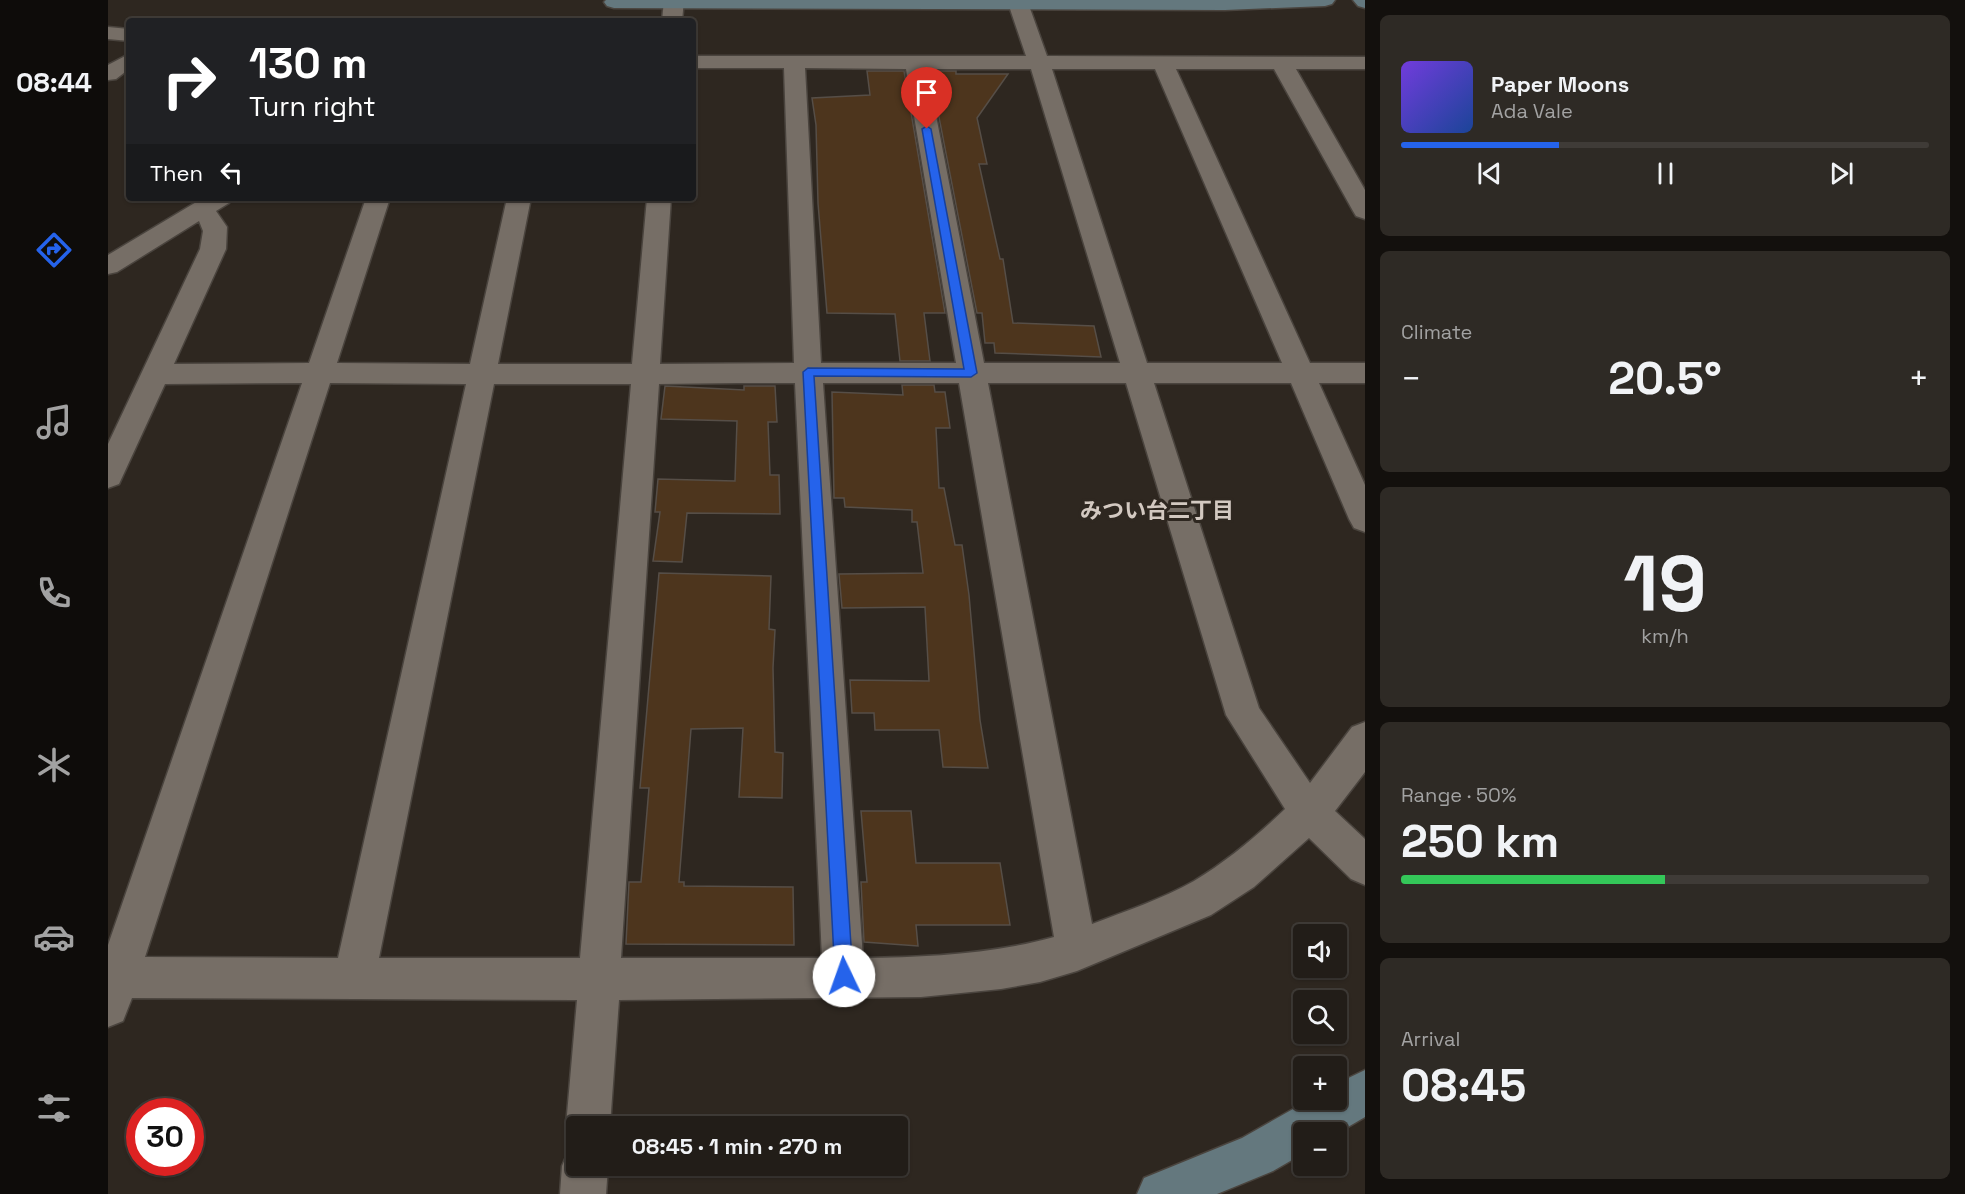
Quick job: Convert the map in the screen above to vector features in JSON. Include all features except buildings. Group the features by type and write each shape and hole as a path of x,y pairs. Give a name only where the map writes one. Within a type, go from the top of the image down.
{"street":[{"path":"614,2 673,8 1017,1 1225,4 1325,0"},
{"path":"1017,1 1039,62 1244,715 1308,812 1365,865"},
{"path":"108,33 126,35"},
{"path":"108,74 126,62"},
{"path":"696,62 1365,63"},
{"path":"794,62 808,372 844,976"},
{"path":"915,62 1077,951"},
{"path":"1163,63 1365,519"},
{"path":"1282,64 1365,211"},
{"path":"377,201 111,986 354,978 932,977 1039,961 1077,951 1169,913 1218,889 1263,855 1308,812 1355,756 1365,739"},
{"path":"354,978 518,201"},
{"path":"589,1116 658,201"},
{"path":"108,266 211,203 217,235 213,249 108,476"},
{"path":"156,374 320,372 1365,373"},
{"path":"1160,1194 1257,1155 1365,1092"},
{"path":"583,1194 584,1176"}],"district":[{"name":"みつい台二丁目","path":"1157,510"}],"route":[{"path":"844,976 808,372 971,373 927,129"}]}
